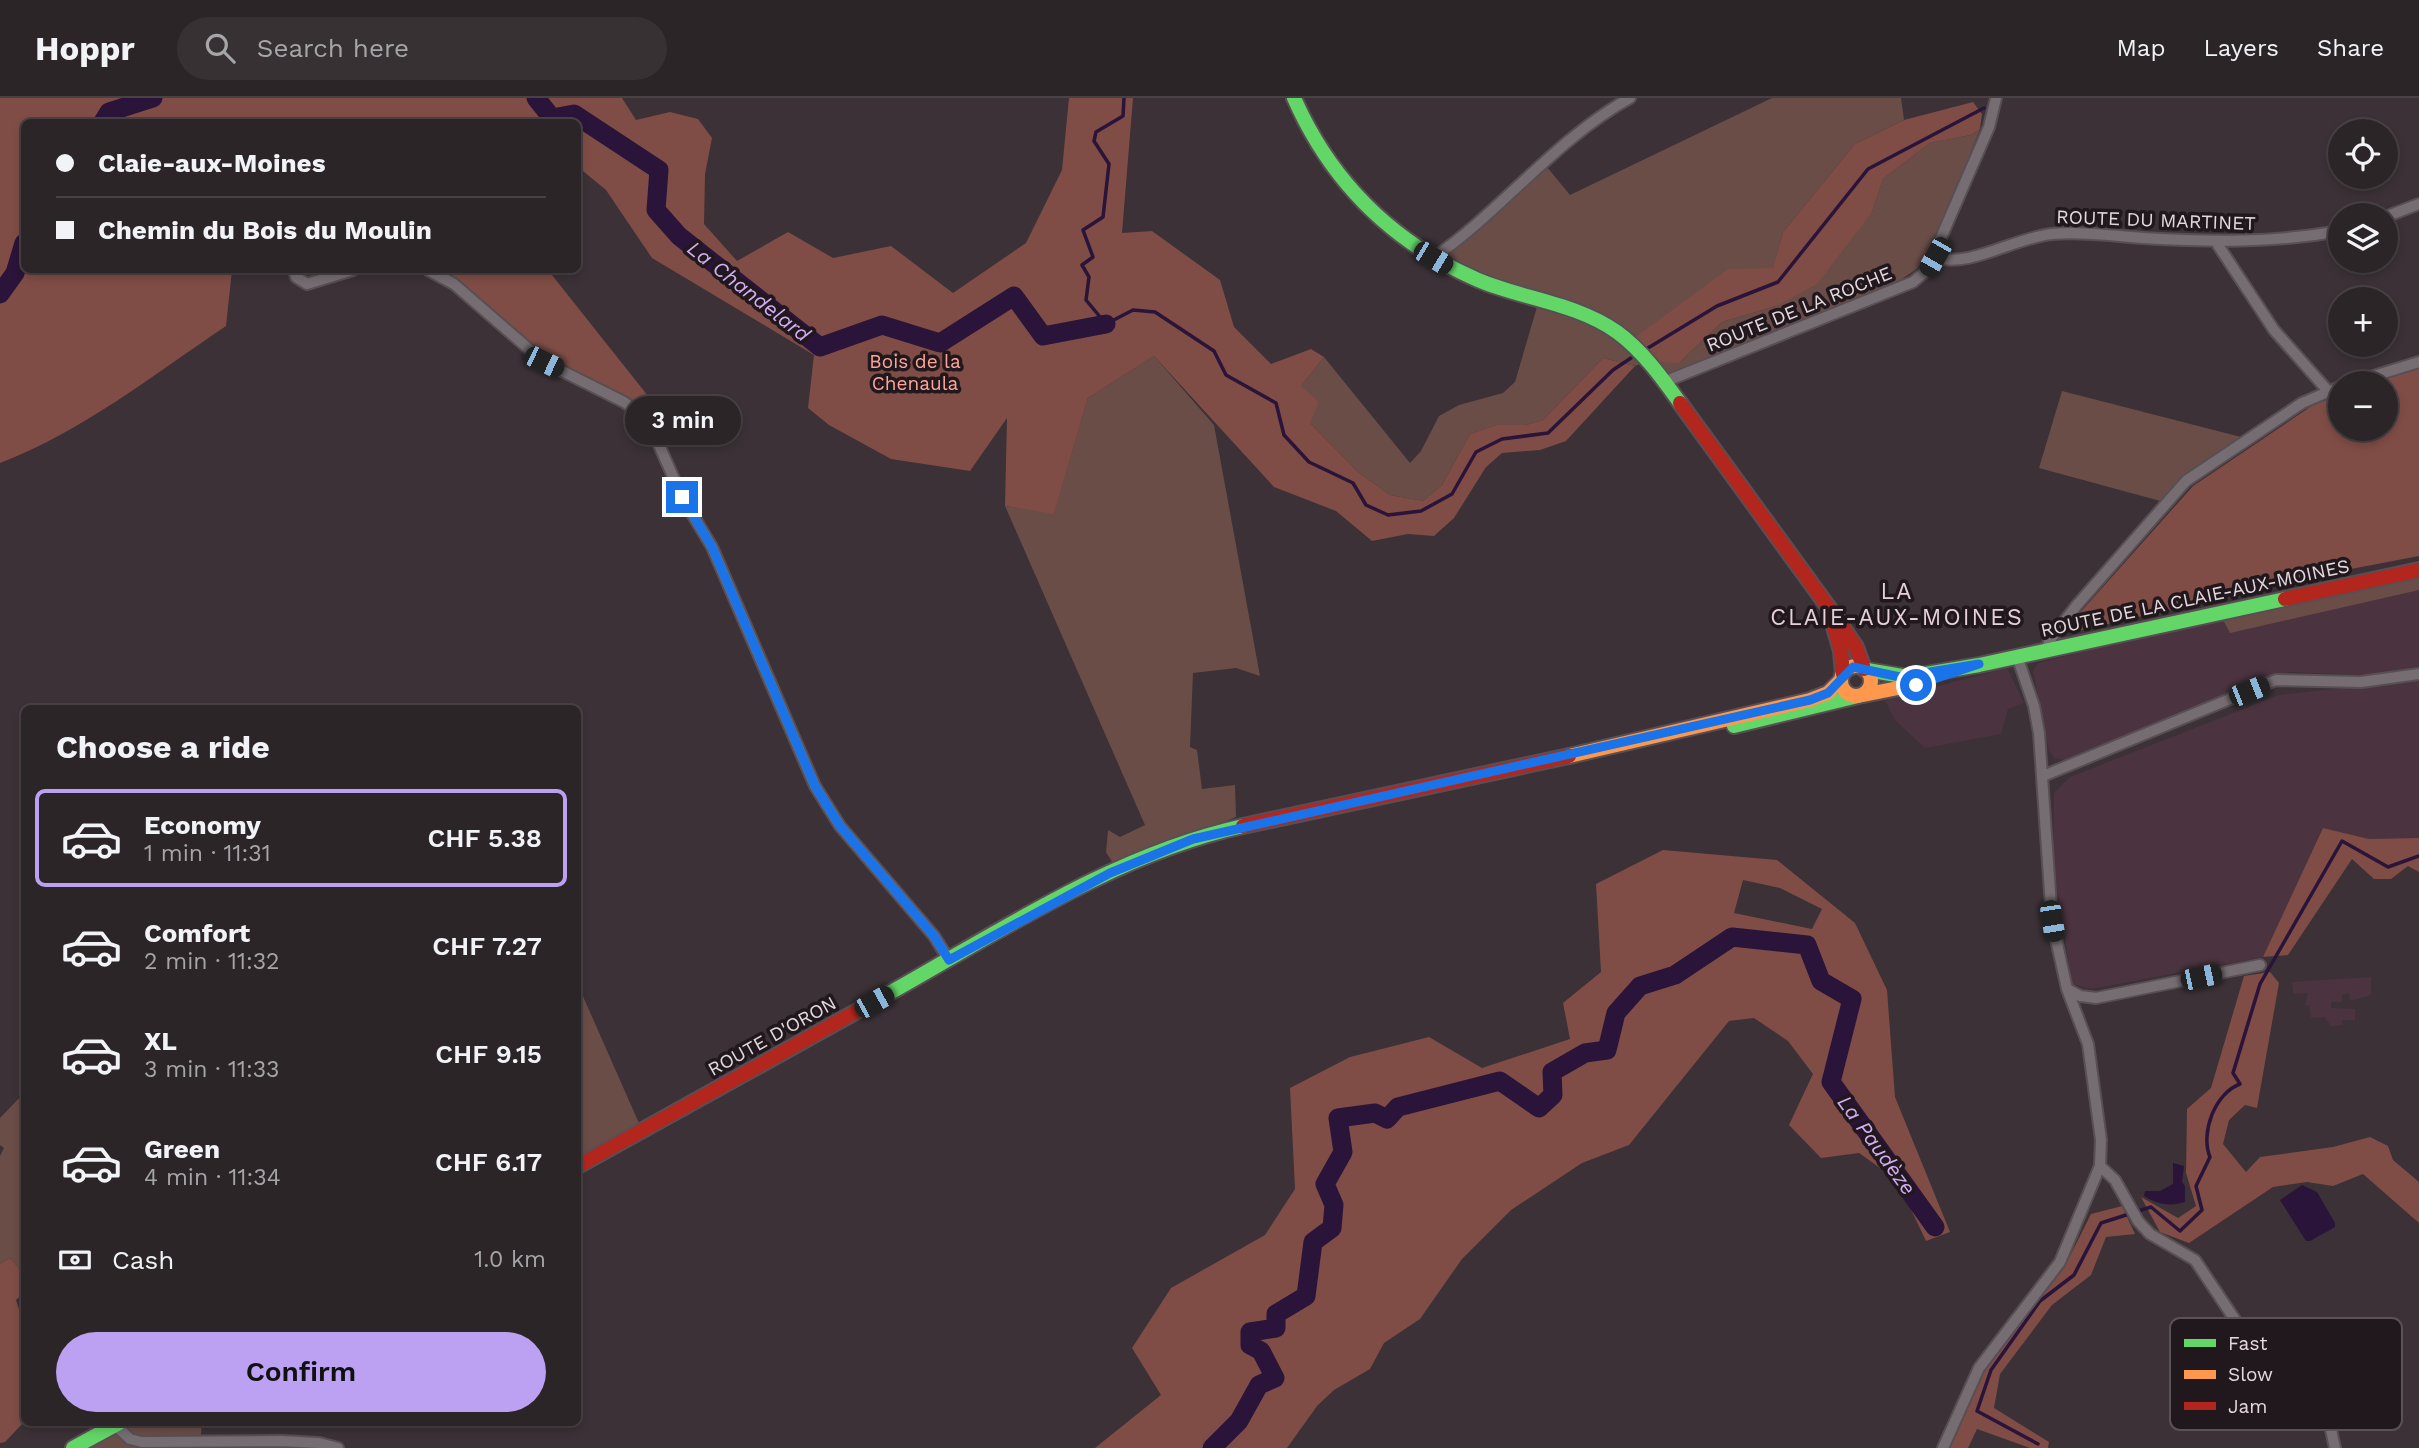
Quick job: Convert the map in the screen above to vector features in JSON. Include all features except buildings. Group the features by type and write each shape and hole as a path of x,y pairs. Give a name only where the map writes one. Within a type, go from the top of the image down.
{"main road":[{"path":"1294,98 1318,146 1347,187 1382,222 1433,258 1475,280 1587,315 1629,342 1664,382 1820,597 1856,647 1872,684 1861,696 1846,693 1838,637 1820,597"},
{"name":"ROUTE DE LA CLAIE-AUX-MOINES","path":"1866,669 1908,677 2419,570"},
{"name":"ROUTE DE LA CLAIE-AUX-MOINES","path":"1591,751 1738,726 1916,685 1979,664"},
{"path":"1842,677 1853,667 1866,669"},
{"name":"ROUTE DE LA CLAIE-AUX-MOINES","path":"1377,797 1810,700 1828,693 1842,677"},
{"name":"ROUTE D'ORON","path":"581,1164 1110,873 1170,847 1226,830 1377,797"},
{"path":"73,1448 112,1426"}],"street":[{"path":"1433,258 1465,236 1567,138 1630,98"},
{"name":"ROUTE DE LA ROCHE","path":"1664,382 1913,282 1927,270 1935,257 1989,127 1996,98"},
{"path":"2398,212 2419,204"},
{"name":"ROUTE DU MARTINET","path":"1935,257 1957,262 2013,241 2054,233 2216,242 2268,241 2328,233"},
{"path":"2216,242 2274,330 2328,383"},
{"path":"295,273 296,277 307,284 343,273"},
{"path":"434,273 454,284 544,362 624,402 641,414 652,429 682,497 712,547 815,786 840,826 934,936 949,960"},
{"path":"2390,371 2419,362"},
{"path":"2047,650 2049,641 2077,605 2186,481 2302,403 2328,392"},
{"path":"1943,1448 1979,1368 2060,1262 2100,1166 2101,1140 2088,1044 2057,956 2050,909 2043,776 2034,706 2017,656"},
{"path":"2043,776 2276,680 2361,682 2419,674"},
{"path":"2067,989 2080,996 2096,998 2260,965"},
{"path":"2100,1166 2115,1180 2138,1221 2150,1234 2195,1260 2234,1318"},
{"path":"118,1426 130,1439 142,1442 281,1441 319,1443 338,1448"},
{"path":"2331,1430 2335,1448"}],"shaded area":[{"path":"1772,98 1901,98 1904,120 1855,144 1783,232 1773,269 1728,269 1679,363 1722,322 1776,306 1872,212 1883,179 1930,143 1971,135 1980,129 1929,256 1917,268 1880,291 1771,332 1664,382 1647,361 1635,366 1603,358 1543,420 1526,425 1496,425 1470,434 1442,485 1423,501 1390,495 1359,473 1310,423 1301,386 1324,357 1410,463 1421,451 1439,416 1459,405 1503,393 1515,382 1539,300 1433,258 1542,161 1570,195"},
{"path":"1154,356 1214,425 1260,676 1236,668 1193,673 1190,747 1197,750 1202,789 1235,785 1236,817 1114,865 1106,852 1108,830 1120,837 1145,825 1005,506 1054,513 1088,398"},
{"path":"2062,391 2241,437 2182,478 2164,502 2039,468"},
{"path":"2419,576 2419,590 2230,633 2222,618"},
{"path":"2419,590 2419,668 2371,675 2289,672 2072,761 2054,758 2049,750 2033,671 2038,663 2222,618"},
{"path":"2007,668 2024,703 2008,709 2001,734 1925,748 1895,720 1885,700"},
{"path":"2419,679 2419,838 2369,839 2323,828 2263,957 2091,989 2072,984 2053,861 2054,793 2070,777 2279,695"},
{"path":"2371,977 2371,995 2350,1001 2349,993 2342,995 2342,1002 2331,1002 2331,1008 2355,1009 2355,1020 2342,1020 2342,1025 2331,1026 2324,1017 2311,1018 2309,1005 2305,1005 2308,993 2293,994 2292,982"},
{"path":"581,992 642,1130 581,1164"},
{"path":"21,1096 21,1271 10,1258 0,1264 0,1156 4,1148 0,1145 0,1118"},
{"path":"2173,1163 2184,1166 2182,1182 2185,1186 2185,1202 2163,1204 2144,1196 2145,1191 2160,1191 2173,1184"},
{"path":"2302,1185 2317,1192 2335,1223 2335,1227 2310,1241 2306,1241 2280,1200"},
{"path":"113,1426 202,1426 200,1443 319,1443 302,1448 73,1448"}],"green space":[{"name":"Bois de la Chenaula","path":"0,98 622,98 636,120 670,112 698,119 712,138 705,174 704,224 737,261 788,232 833,258 891,246 953,293 1026,243 1062,170 1069,98 1133,98 1122,233 1152,231 1220,280 1234,327 1271,364 1311,349 1324,357 1301,386 1319,402 1310,423 1359,473 1390,495 1423,501 1442,485 1470,434 1496,425 1526,425 1543,420 1603,358 1635,366 1566,441 1540,450 1502,453 1486,467 1454,518 1434,536 1408,534 1372,541 1336,511 1274,487 1154,356 1088,398 1054,514 1005,506 1007,418 970,471 891,459 829,425 808,408 814,355 652,258 606,190 581,169 581,119 21,119 21,273 232,273 226,326 89,419 0,463"},
{"path":"1973,102 1982,114 1980,129 1971,135 1930,143 1883,179 1872,212 1817,284 1776,306 1722,322 1679,363 1647,361 1629,342 1728,269 1773,268 1783,232 1855,144 1904,120"},
{"path":"432,273 550,273 652,401 641,414 544,362"},
{"path":"2419,367 2419,556 2309,577 2078,631 2069,625 2193,486 2322,399 2328,397 2328,441 2398,441 2398,374"},
{"path":"2323,828 2369,839 2419,838 2419,872 2408,866 2391,879 2374,879 2352,859 2288,955 2263,957"},
{"path":"1663,850 1777,860 1855,923 1887,990 1895,1097 1950,1232 1926,1241 1897,1180 1859,1153 1821,1158 1789,1125 1813,1074 1788,1041 1754,1018 1729,1021 1629,1145 1582,1163 1511,1210 1462,1259 1420,1319 1384,1343 1370,1369 1334,1390 1317,1406 1287,1448 1095,1448 1161,1395 1132,1348 1171,1288 1265,1235 1295,1189 1290,1088 1350,1057 1429,1037 1482,1068 1570,1039 1563,1003 1601,972 1596,884","holes":["1743,880 1780,888 1822,909 1812,929 1734,913"]},
{"path":"2270,972 2279,983 2257,1108 2245,1105 2229,1120 2223,1144 2246,1172 2260,1157 2333,1147 2370,1137 2388,1146 2393,1160 2419,1182 2419,1223 2363,1174 2333,1186 2307,1182 2273,1187 2189,1243 2160,1232 2141,1197 2178,1218 2196,1206 2186,1173 2187,1109 2211,1088 2244,976"},
{"path":"2122,1206 2135,1234 2106,1237 2091,1275 2052,1305 2000,1374 1994,1408 2049,1442 2048,1448 2030,1448 1977,1429 1968,1448 1948,1448 1983,1372 2064,1268 2091,1214"},
{"path":"10,1258 21,1271 21,1296 16,1300 21,1316 21,1425 5,1442 0,1443 0,1264"}],"waterway":[{"name":"La Chandelard","path":"105,119 109,112 153,98"},
{"name":"La Chandelard","path":"536,98 552,118 574,114 659,170 656,210 679,236 820,347 882,325 940,343 1014,296 1043,336 1106,324"},
{"path":"1124,98 1123,116 1096,132 1094,141 1109,164 1103,217 1083,230 1093,257 1082,265 1089,277 1086,300 1106,324 1133,310 1155,312 1214,351 1226,375 1276,403 1284,435 1309,462 1353,483 1366,505 1388,515 1421,511 1452,494 1476,452 1502,439 1548,433 1613,370 1631,358"},
{"path":"1648,348 1717,306 1778,282 1868,169 1984,108"},
{"name":"La Chandelard","path":"0,294 15,273 21,253"},
{"name":"La Paudèze","path":"2038,1444 1977,1411 1991,1370 2040,1301 2074,1275 2101,1223 2151,1207 2180,1231 2202,1210 2196,1186 2210,1157 2207,1147 2209,1126 2223,1096 2240,1084 2233,1073 2260,984 2342,841 2388,867 2419,856"},
{"name":"La Paudèze","path":"1212,1448 1239,1421 1259,1385 1275,1378 1261,1351 1250,1345 1250,1332 1276,1328 1276,1314 1306,1296 1313,1242 1332,1228 1334,1205 1325,1184 1343,1152 1338,1118 1375,1113 1387,1119 1398,1107 1500,1081 1539,1108 1553,1095 1552,1072 1585,1053 1607,1050 1616,1013 1640,986 1675,975 1732,937 1807,945 1821,981 1852,999 1831,1082 1935,1227"}],"traffic: fast":[{"path":"1294,98 1326,157 1368,207 1392,228 1447,265 1478,280 1567,308 1601,322 1617,332 1652,365 1680,403"},
{"path":"1867,670 1908,677 1979,665 2285,599"},
{"path":"1734,726 1858,696"},
{"path":"877,1000 1009,924 1100,877 1146,856 1243,826"},
{"path":"73,1448 113,1426"}],"traffic: slow":[{"path":"1856,666 1867,670 1871,681 1867,692 1856,696 1845,692 1841,681 1845,670 1856,666"},
{"path":"1569,756 1810,700 1828,693 1841,680"},
{"path":"1863,695 1923,683"}],"traffic: jam":[{"path":"1680,403 1837,619 1856,647 1864,669"},
{"path":"2285,599 2419,570"},
{"path":"1832,620 1841,651 1843,674"},
{"path":"1243,826 1569,756"},
{"path":"581,1164 877,1000"}],"district":[{"name":"LA CLAIE-AUX-MOINES","path":"1897,604"}],"route":[{"path":"682,497 712,547 815,786 840,826 934,936 949,960 1110,873 1193,839 1810,700 1828,693 1841,680 1846,670 1853,667 1863,667 1873,673 1908,677 1979,664 1916,685"}]}
